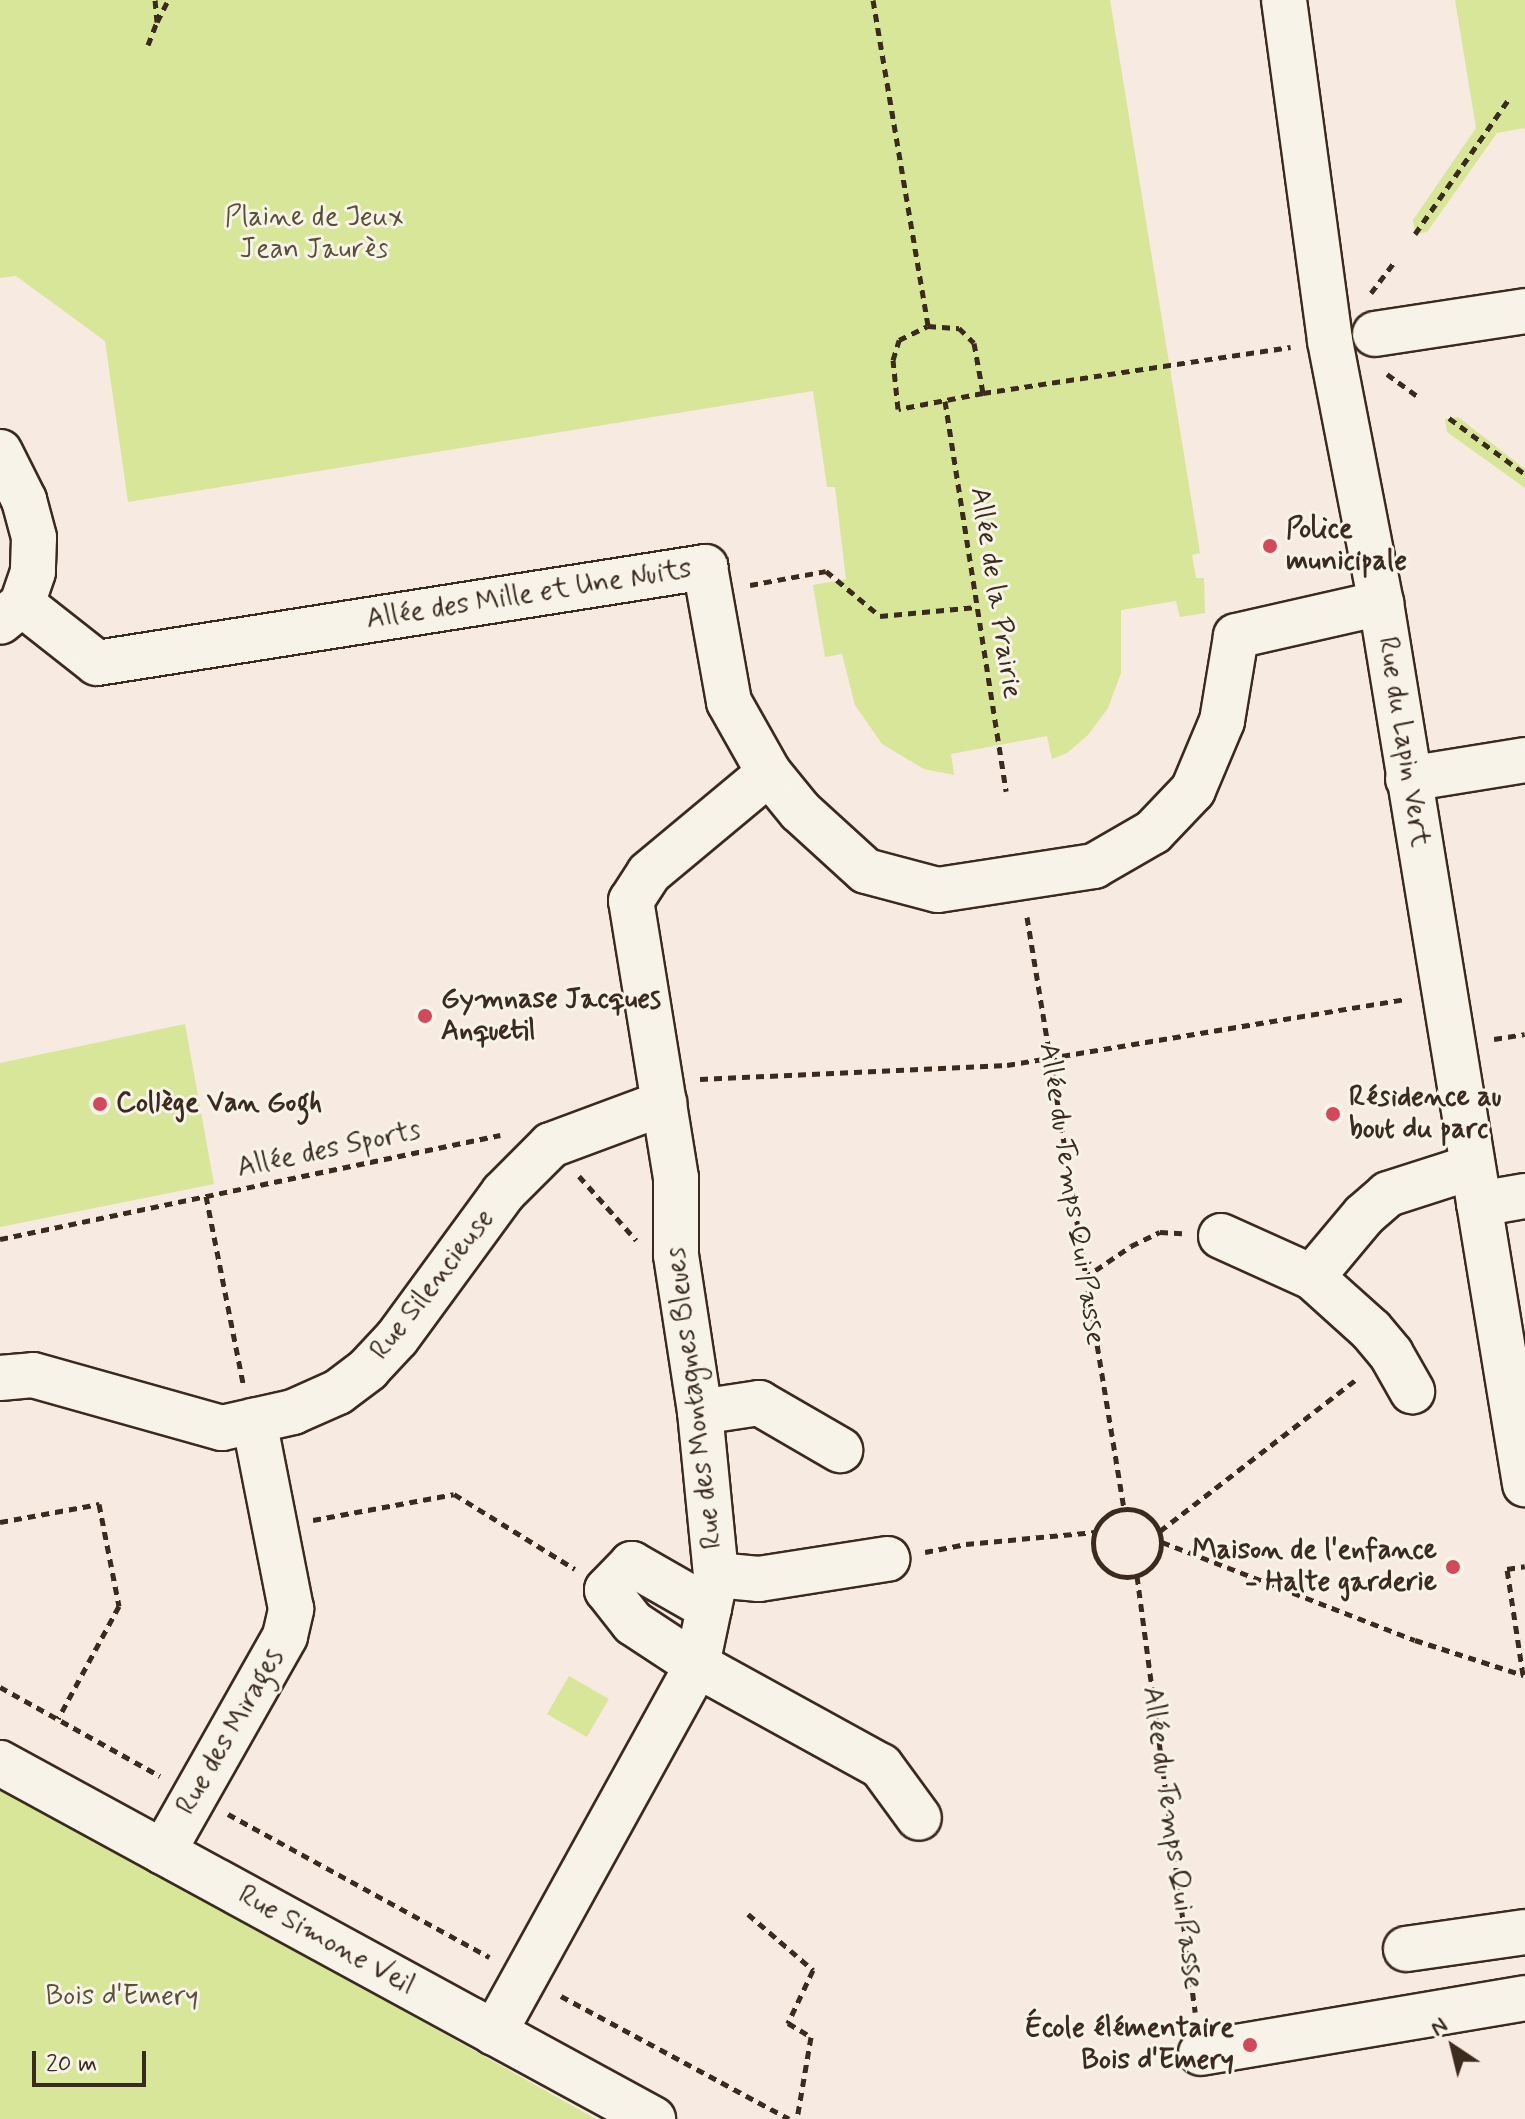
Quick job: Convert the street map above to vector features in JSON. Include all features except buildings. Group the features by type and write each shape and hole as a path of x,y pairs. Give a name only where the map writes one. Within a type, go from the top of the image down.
{"street":[{"name":"Rue du Lapin Vert","path":"1284,0 1348,338 1381,603 1408,779 1525,1484"},
{"path":"1348,338 1525,311"},
{"path":"0,452 24,500 34,538 33,572 11,613"},
{"name":"Allée des Mille et Une Nuits","path":"11,613 97,663 705,567 729,702 769,773 800,811 866,871 938,890 1094,866 1153,832 1193,790 1222,721 1236,636 1381,603"},
{"path":"1408,779 1525,760"},
{"name":"Rue des Montagnes Bleues","path":"494,2033 697,1665 713,1592 700,1412 676,1255 676,1178 631,901 649,873 769,773"},
{"name":"Rue Silencieuse","path":"0,1378 33,1375 222,1428 293,1412 338,1392 368,1369 397,1338 540,1137 662,1092"},
{"path":"1312,1277 1364,1215 1388,1194 1475,1186 1525,1196"},
{"path":"1221,1236 1312,1277 1371,1330 1391,1354 1412,1391"},
{"path":"700,1412 759,1403 840,1450"},
{"name":"Rue des Mirages","path":"163,1852 285,1636 291,1609 254,1421"},
{"path":"887,1559 759,1579 713,1592 632,1564 607,1590 633,1623 697,1665 881,1766 919,1818"},
{"name":"Rue Simone Veil","path":"0,1763 653,2119"},
{"path":"1406,1949 1525,1932"},
{"path":"1201,2053 1525,1998"}],"path":[{"path":"155,0 157,22"},
{"path":"148,45 168,0"},
{"path":"873,0 928,326"},
{"path":"1415,234 1509,99"},
{"path":"1348,338 1396,260"},
{"path":"983,393 974,343 959,328 928,326 899,340 893,360 898,409 983,393 1348,338 1419,397"},
{"name":"Allée de la Prairie","path":"945,401 1006,791"},
{"path":"1449,418 1525,474"},
{"path":"710,593 826,571 880,616 977,607"},
{"name":"Allée du Temps Qui Passe","path":"1021,878 1124,1509"},
{"path":"662,1092 1007,1065 1411,998"},
{"path":"540,1137 650,1256 657,1261 676,1255"},
{"name":"Allée des Sports","path":"0,1239 206,1196 540,1137"},
{"path":"206,1196 239,1368 254,1421"},
{"path":"1084,1278 1160,1232 1221,1236"},
{"path":"1160,1531 1326,1400 1391,1354"},
{"path":"276,1526 454,1494 607,1590"},
{"path":"0,1522 99,1504 119,1606 58,1719"},
{"path":"1124,1509 1146,1513 1160,1531 1162,1542 1155,1564 1137,1576 1125,1577 1105,1569 1093,1549 1095,1532 1103,1518 1124,1509"},
{"path":"966,1544 1095,1532"},
{"path":"1162,1542 1415,1640 1523,1675 1507,1569 1525,1566"},
{"name":"Allée du Temps Qui Passe","path":"1137,1576 1201,2053"},
{"path":"0,1687 789,2119"},
{"path":"748,1914 813,1970 788,2023 811,2037 797,2119"}],"green space":[{"name":"Plaine de Jeux Jean Jaurès","path":"0,0 1110,0 1200,553 1192,555 1196,578 1204,578 1205,613 1180,617 1176,601 1121,610 1121,673 1108,708 1088,735 1067,753 1052,759 1047,736 951,754 954,775 924,769 882,744 855,705 842,654 825,657 813,585 846,579 835,487 827,487 813,391 128,502 105,341 16,276 0,278"},
{"path":"1455,0 1525,0 1525,128 1497,133 1427,232 1415,234 1413,220 1476,128"},
{"path":"1458,417 1525,469 1525,488 1447,432 1445,419"},
{"path":"185,1024 214,1184 0,1227 0,1063"},
{"path":"569,1676 609,1699 587,1737 547,1714"},
{"name":"Bois d'Emery","path":"0,1789 423,2022 596,2119 0,2119"}],"place":[{"name":"Police municipale","path":"1270,546"},
{"name":"Gymnase Jacques Anquetil","path":"425,1016"},
{"name":"Collège Van Gogh","path":"100,1104"},
{"name":"Résidence au bout du parc","path":"1333,1114"},
{"name":"Maison de l'enfance - Halte garderie","path":"1453,1567"},
{"name":"École élémentaire Bois d'Emery","path":"1250,2045"}]}
